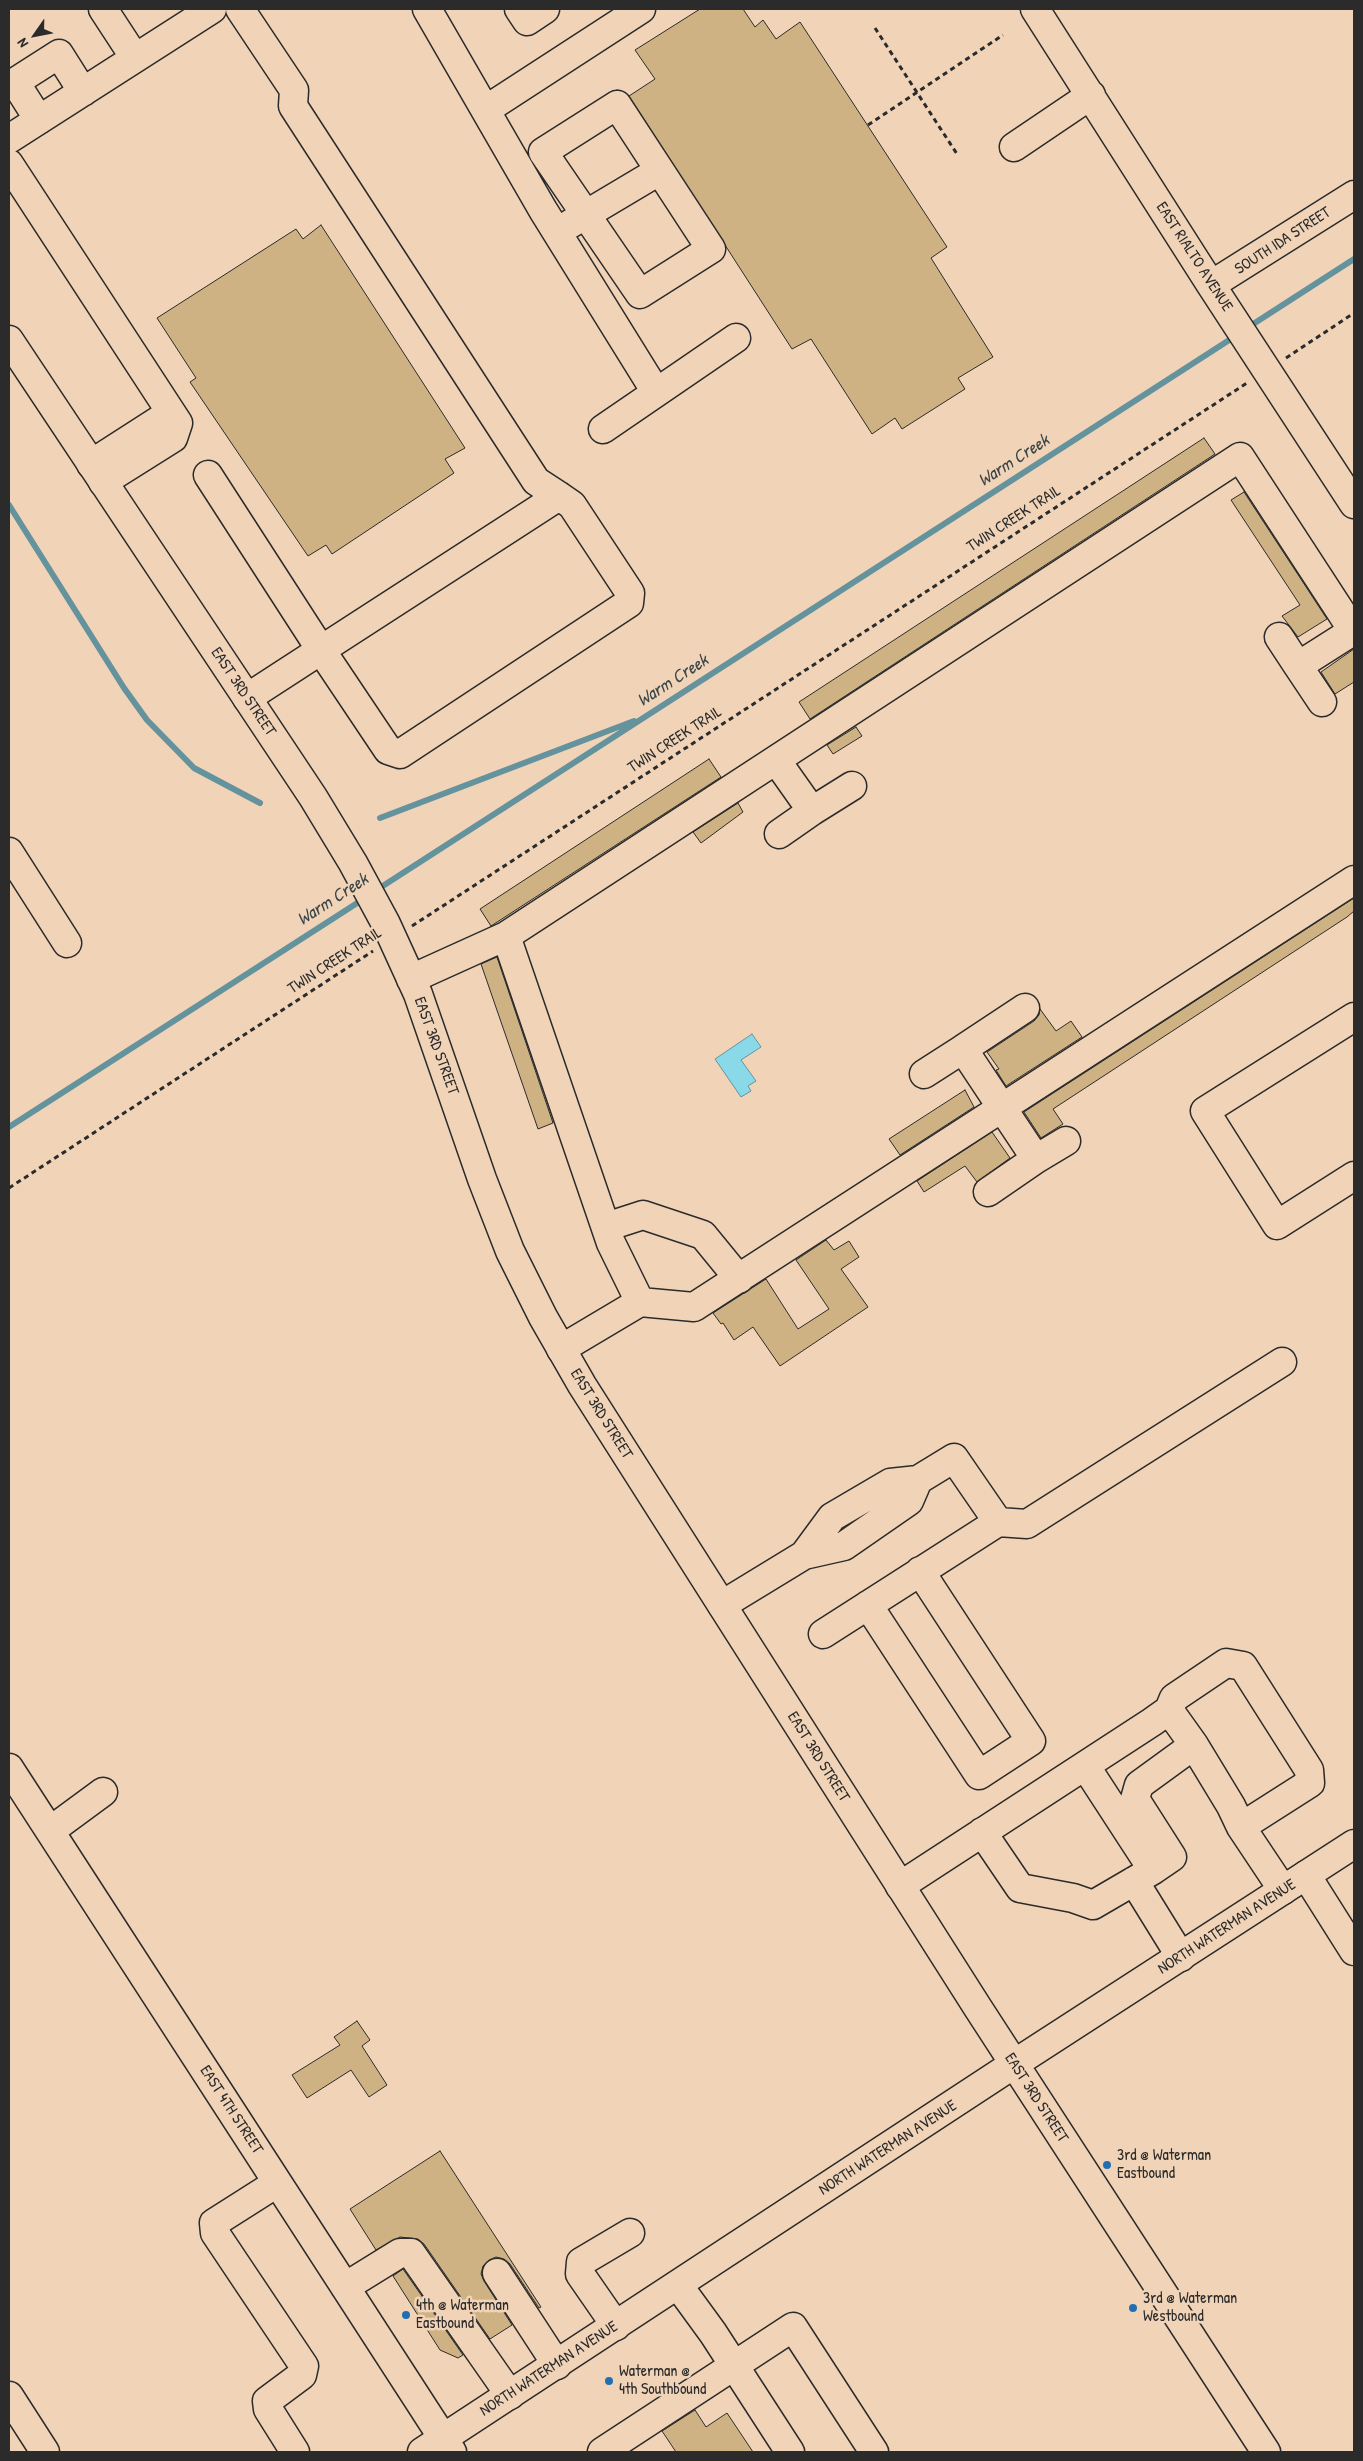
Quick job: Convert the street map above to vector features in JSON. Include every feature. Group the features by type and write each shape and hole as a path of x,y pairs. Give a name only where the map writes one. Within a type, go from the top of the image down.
{"main road":[{"path":"103,9 135,58"},
{"path":"9,139 212,9"},
{"path":"208,476 388,750 400,754 629,603 630,593 572,504 536,481 293,106 279,100 220,9"},
{"path":"240,9 294,90 293,106"},
{"path":"428,9 487,109 504,144 656,392"},
{"path":"519,9 527,20 545,9"},
{"path":"487,109 641,9"},
{"name":"EAST RIALTO AVENUE","path":"1035,9 1354,504"},
{"path":"39,120 12,84 59,54 83,92"},
{"path":"1014,147 1091,95"},
{"path":"617,104 711,250 640,294 585,215 544,152 617,104"},
{"path":"9,164 178,423 173,438 97,473"},
{"path":"557,231 659,171"},
{"name":"SOUTH IDA STREET","path":"1217,294 1354,195"},
{"path":"603,429 736,338"},
{"name":"EAST 3RD STREET","path":"9,340 314,797 353,863 389,931 411,979 445,1069 482,1179 510,1251 561,1349 900,1886 1266,2452"},
{"path":"411,979 506,936 1240,457 1354,631 1298,666"},
{"path":"248,698 559,496"},
{"path":"1280,637 1322,702"},
{"path":"776,760 812,812"},
{"path":"779,834 852,786"},
{"path":"11,861 67,944"},
{"path":"561,1349 640,1302 694,1307 1354,880"},
{"path":"506,936 611,1243 640,1302"},
{"path":"924,1074 1025,1008"},
{"path":"1354,1017 1206,1111 1277,1225 1354,1176"},
{"path":"963,1049 1036,1159"},
{"path":"988,1192 1066,1141"},
{"path":"606,1227 644,1215 703,1234 739,1279"},
{"path":"823,1634 998,1522 1027,1524 1282,1362"},
{"path":"722,1605 804,1555 832,1517 890,1483 918,1480 954,1458 998,1522"},
{"path":"868,1605 979,1775 1031,1742 920,1571"},
{"path":"900,1886 1086,1767 1169,1710 1174,1698 1226,1663 1243,1666 1309,1770 1310,1782 1241,1827"},
{"path":"1169,1710 1194,1745 1232,1806 1241,1827 1283,1890"},
{"path":"982,1832 1020,1888 1073,1898 1093,1905 1172,1857 1135,1798 1140,1785 1194,1745"},
{"path":"1086,1767 1144,1875 1181,1957"},
{"name":"EAST 4TH STREET","path":"9,1768 346,2288 439,2448"},
{"path":"50,1832 104,1792"},
{"name":"NORTH WATERMAN AVENUE","path":"439,2448 510,2395 1014,2064 1354,1844"},
{"path":"1306,1875 1354,1952"},
{"path":"277,2183 214,2223 215,2233 304,2366 302,2375 267,2401 268,2409 295,2452"},
{"path":"616,2326 580,2274 581,2262 630,2233"},
{"path":"346,2288 400,2253 411,2253 510,2395"},
{"path":"497,2273 557,2365"},
{"path":"678,2285 790,2452"},
{"path":"602,2452 793,2327 874,2452"},
{"path":"9,2396 45,2452"}],"path":[{"path":"875,28 957,154"},
{"path":"868,125 1004,35"},
{"name":"TWIN CREEK TRAIL","path":"9,1188 389,931 1265,367 1354,313"}],"water":[{"path":"752,1034 761,1047 741,1060 756,1081 748,1086 751,1091 741,1097 715,1059"}],"building":[{"path":"700,9 743,9 755,27 763,20 776,39 800,22 947,247 931,258 993,357 958,378 965,389 902,429 895,418 872,434 811,339 792,349 629,96 655,79 635,50"},
{"path":"321,225 465,448 445,459 454,473 332,554 326,545 308,556 190,382 196,378 157,318 296,229 303,239"},
{"path":"1204,438 1215,454 810,719 799,702"},
{"path":"1244,492 1327,619 1298,637 1282,616 1300,605 1231,500"},
{"path":"1354,649 1354,682 1335,694 1321,672"},
{"path":"856,727 862,736 833,754 827,745"},
{"path":"709,759 721,777 491,926 480,909"},
{"path":"738,803 743,812 701,843 693,832"},
{"path":"1354,898 1354,911 1347,917 1053,1109 1063,1124 1041,1138 1024,1112"},
{"path":"497,957 553,1123 538,1129 481,964"},
{"path":"1040,1009 1056,1031 1071,1021 1082,1037 1006,1086 996,1070 999,1069 987,1052 1034,1021 1039,1015"},
{"path":"965,1090 974,1107 900,1155 889,1139"},
{"path":"992,1132 1010,1158 977,1182 965,1166 924,1192 917,1181"},
{"path":"826,1240 834,1250 849,1241 859,1257 841,1269 868,1307 780,1366 753,1327 734,1340 723,1323 721,1324 713,1313 766,1279 798,1329 829,1309 796,1260"},
{"path":"357,2021 370,2040 362,2046 387,2085 369,2097 351,2070 307,2098 292,2075 340,2045 334,2037"},
{"path":"440,2151 541,2307 539,2308 510,2264 504,2259 496,2257 489,2260 483,2266 481,2274 512,2325 490,2339 424,2244 418,2239 400,2237 376,2250 350,2209"},
{"path":"403,2269 463,2355 458,2358 440,2350 393,2276"},
{"path":"695,2410 706,2427 727,2413 753,2452 676,2452 662,2431"}],"waterway":[{"name":"Warm Creek","path":"1247,328 1354,259"},
{"name":"Warm Creek","path":"375,891 1237,335"},
{"path":"9,505 124,688 147,720 194,768 260,803"},
{"path":"380,818 634,721"},
{"name":"Warm Creek","path":"9,1127 365,898"}],"place":[{"name":"3rd @ Waterman Eastbound","path":"1107,2165"},
{"name":"3rd @ Waterman Westbound","path":"1133,2308"},
{"name":"4th @ Waterman Eastbound","path":"406,2315"},
{"name":"Waterman @ 4th Southbound","path":"609,2381"}]}
